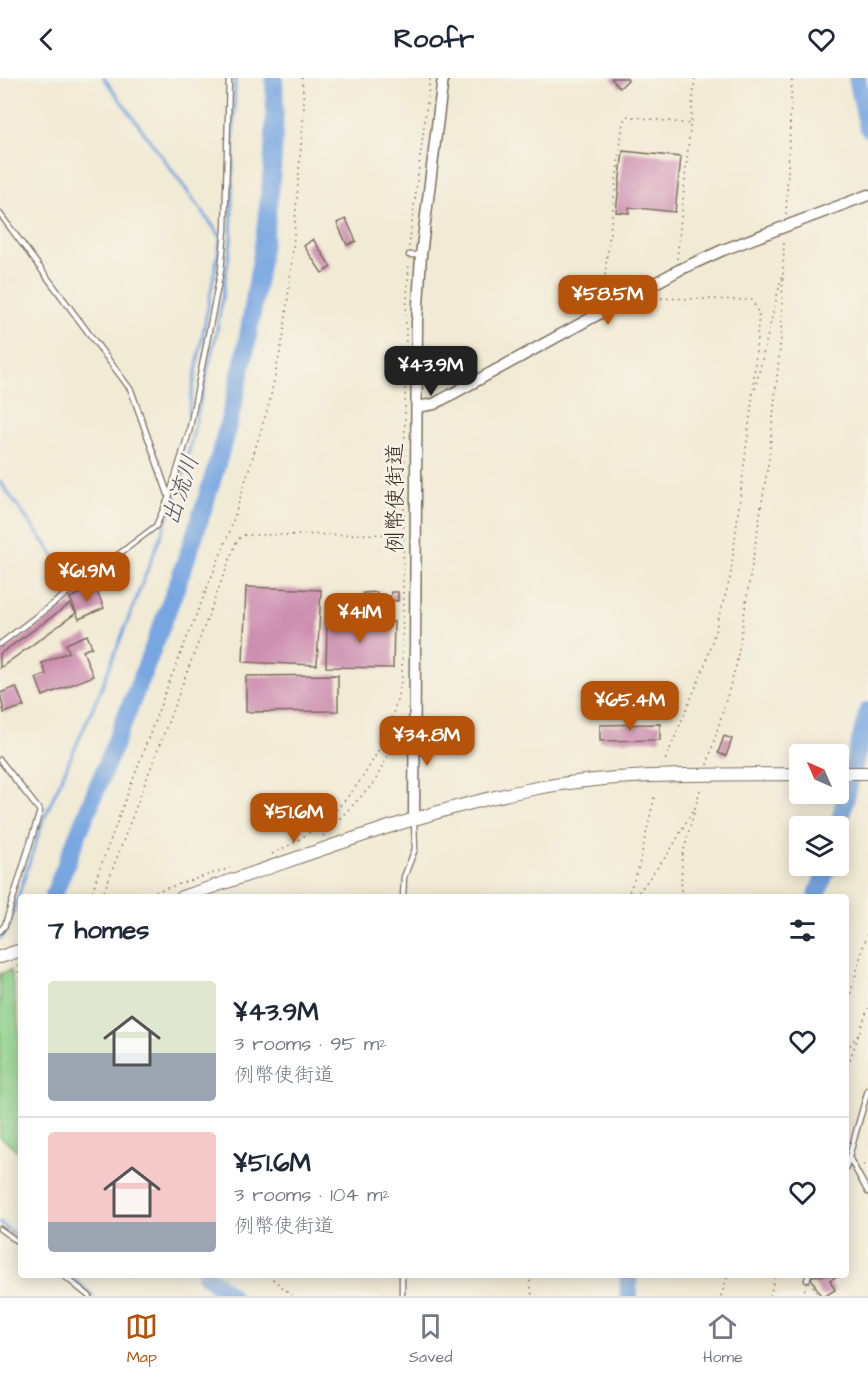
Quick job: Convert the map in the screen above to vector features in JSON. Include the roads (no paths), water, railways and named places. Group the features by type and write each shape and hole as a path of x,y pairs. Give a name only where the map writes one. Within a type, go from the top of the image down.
{"main road":[{"path":"849,773 868,773"},
{"path":"191,894 414,820 504,795 558,785 630,777 789,774"},
{"path":"0,957 18,950"}],"street":[{"name":"例幣使街道","path":"414,820 417,407 415,255 443,78"},
{"path":"417,407 434,404 679,270 723,250 868,195"}],"lane":[{"path":"0,644 156,526 169,497 189,432 221,270 225,230 229,78"},
{"path":"0,214 130,390 169,497"},
{"path":"0,227 6,222"},
{"path":"0,760 40,811 5,925 0,931"},
{"path":"403,894 404,877 415,849 414,820"},
{"path":"868,1090 850,1159 868,1192"},
{"path":"0,1229 18,1242"},
{"path":"67,1278 89,1296"},
{"path":"402,1278 402,1296"}],"waterway":[{"path":"104,78 221,237 188,414"},
{"path":"19,894 42,823 101,689 182,481 217,330 231,242 235,78"},
{"name":"出流川","path":"54,894 184,566 226,431 245,351 266,227 273,153 274,78"},
{"path":"857,78 868,128"},
{"path":"0,482 72,580"},
{"path":"841,816 868,711"},
{"path":"817,894 824,876"},
{"path":"0,939 7,931 18,897"},
{"path":"0,1223 18,1237"},
{"path":"73,1278 94,1296"},
{"name":"出流川","path":"210,1278 231,1296"},
{"path":"628,1278 629,1296"}]}
